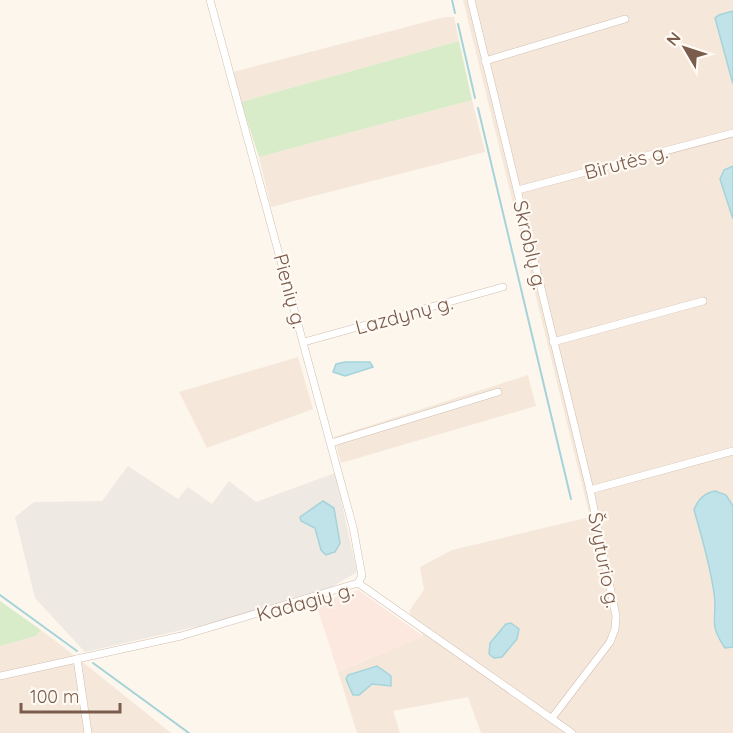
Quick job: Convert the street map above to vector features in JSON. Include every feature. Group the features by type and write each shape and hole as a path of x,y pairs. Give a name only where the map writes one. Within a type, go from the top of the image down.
{"street":[{"name":"Pienių g.","path":"210,0 353,527 362,576 358,583"},
{"name":"Skroblų g.","path":"471,0 590,490"},
{"path":"485,61 626,19"},
{"name":"Birutės g.","path":"518,190 733,133"},
{"name":"Lazdynų g.","path":"304,342 503,287"},
{"path":"553,342 703,301"},
{"path":"331,443 498,392"},
{"path":"590,490 733,451"},
{"name":"Švyturio g.","path":"552,718 610,642 615,629 616,616 590,490"},
{"name":"Kadagių g.","path":"0,676 181,636 358,583 572,733"},
{"path":"77,659 88,733"}],"shaded area":[{"path":"463,0 733,0 733,506 726,495 707,557 715,597 713,618 717,637 725,648 733,647 733,733 481,733 468,697 393,711 400,733 357,733 338,672 423,636 409,611 424,590 420,567 452,550 590,517"},
{"path":"445,17 454,17 459,41 241,102 233,72"},
{"path":"472,100 485,152 271,207 259,157"},
{"path":"298,357 313,409 207,448 179,392"},
{"path":"528,375 536,406 341,463 334,437"},
{"path":"128,466 178,499 188,487 212,504 229,481 256,502 335,473 357,572 330,588 204,625 85,652 35,598 15,517 34,502 102,501"},
{"path":"358,590 423,636 338,672 316,604"},
{"path":"41,630 171,733 0,733 0,646 36,636"}],"green space":[{"path":"459,41 472,100 259,157 241,102"},
{"path":"0,601 41,630 36,636 0,646"}],"water":[{"path":"733,11 733,84 715,18"},
{"path":"733,166 733,219 720,179 724,170"},
{"path":"370,362 373,367 345,376 333,372 336,364"},
{"path":"715,491 726,495 733,506 733,647 725,648 716,632 712,583 706,551 694,510 702,497"},
{"path":"323,501 334,508 340,543 335,552 326,555 321,550 315,528 301,521 300,517"},
{"path":"511,623 519,629 517,639 502,657 494,658 489,654 490,643 506,624"},
{"path":"377,666 391,676 391,686 372,684 359,695 353,695 346,679 348,675"}],"waterway":[{"path":"452,0 455,13"},
{"path":"458,24 475,98"},
{"path":"478,108 571,499"},
{"path":"0,595 77,651"},
{"path":"93,663 189,733"}]}
